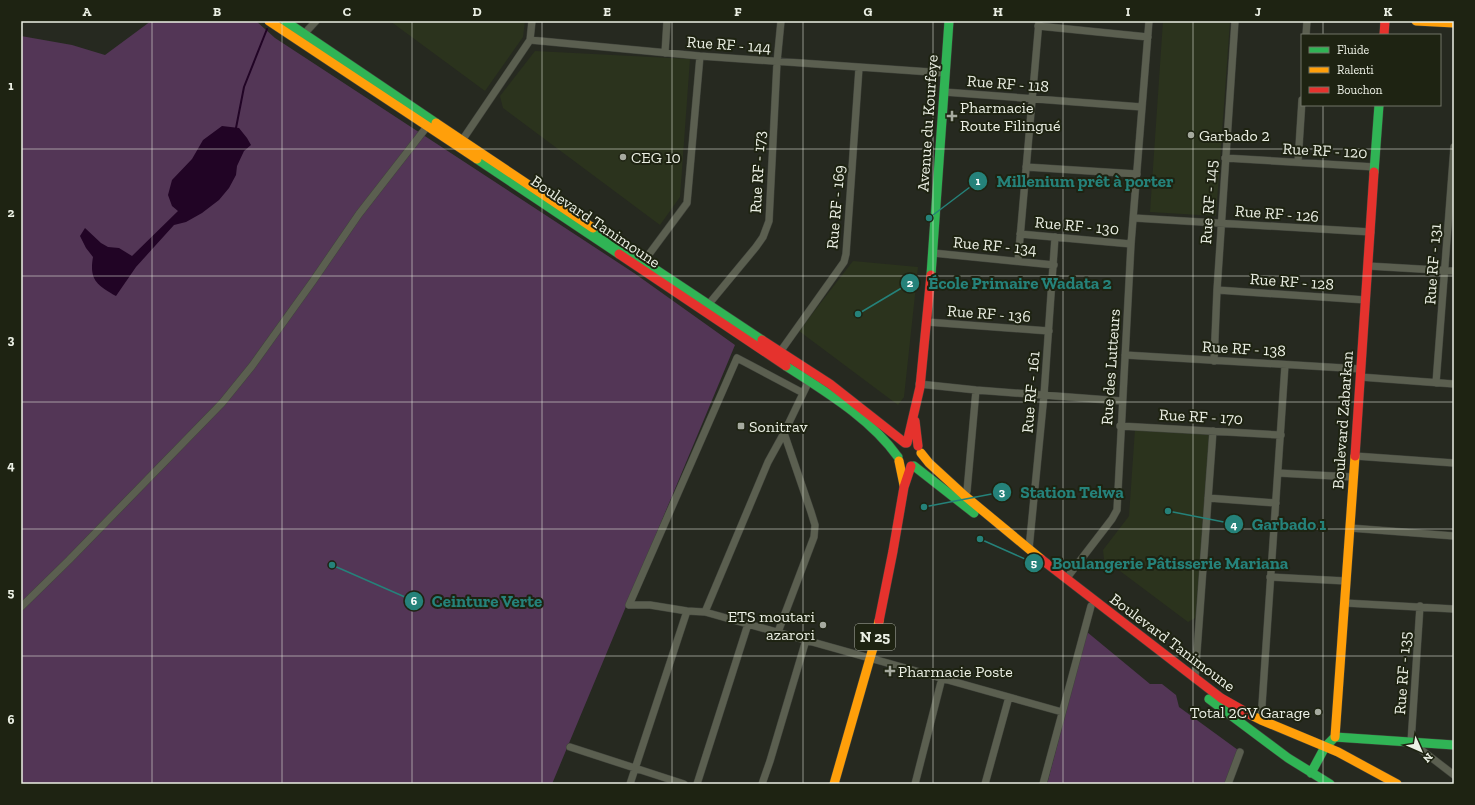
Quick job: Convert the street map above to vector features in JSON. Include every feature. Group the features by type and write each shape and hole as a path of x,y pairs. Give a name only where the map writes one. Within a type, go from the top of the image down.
{"main road":[{"name":"Boulevard Tanimoune","path":"269,21 430,123"},
{"name":"Boulevard Tanimoune","path":"285,21 459,145 659,276 861,418 892,448 899,459"},
{"name":"Avenue du Kourfeye","path":"906,443 914,419 927,322 949,21"},
{"path":"1384,34 1385,21"},
{"path":"1416,21 1454,23"},
{"name":"Boulevard Zabarkan","path":"1335,737 1379,106"},
{"name":"Boulevard Tanimoune","path":"459,145 644,261 659,276 708,305 841,392 906,443"},
{"name":"Avenue du Kourfeye","path":"914,419 920,450"},
{"path":"906,443 914,443 920,450 920,460 912,466 904,487 899,459 899,449 906,443"},
{"name":"Boulevard Tanimoune","path":"920,450 929,463 965,496 1029,549 1195,679 1230,704 1261,720 1352,759 1397,784"},
{"path":"899,459 905,466 912,466"},
{"name":"Boulevard Tanimoune","path":"912,466 941,487 1260,738 1311,773 1330,784"},
{"path":"904,487 912,481 919,480 926,480 941,487"},
{"name":"N 25","path":"834,784 870,658 893,551 904,487"},
{"path":"1311,773 1325,747 1329,741 1335,737 1454,745"}],"street":[{"path":"304,34 316,21"},
{"path":"459,145 530,40 532,21"},
{"path":"665,53 667,21"},
{"name":"Rue RF - 173","path":"708,305 756,247 763,237 769,221 777,62 781,21"},
{"name":"Rue des Lutteurs","path":"1066,579 1115,515 1117,510 1120,426 1149,21"},
{"name":"Rue RF - 145","path":"1214,361 1225,158 1235,21"},
{"path":"1306,34 1307,21"},
{"path":"1018,261 1038,23 1148,37"},
{"name":"Rue RF - 144","path":"530,40 700,56 945,73"},
{"path":"644,261 687,203 700,56"},
{"name":"Rue RF - 169","path":"780,352 844,262 859,68"},
{"name":"Rue RF - 118","path":"944,92 1142,107"},
{"path":"1298,162 1302,106"},
{"path":"21,607 70,560 222,403 252,366 359,214 430,123"},
{"name":"Rue RF - 131","path":"1436,382 1454,147"},
{"name":"Rue RF - 120","path":"1225,158 1375,167"},
{"path":"1026,167 1137,174"},
{"name":"Rue RF - 126","path":"1134,218 1371,232"},
{"name":"Rue RF - 130","path":"1020,234 1132,244"},
{"name":"Rue RF - 161","path":"1029,549 1044,395 1055,237"},
{"name":"Rue RF - 134","path":"933,254 1054,265"},
{"path":"1368,266 1454,271"},
{"name":"Rue RF - 128","path":"1217,290 1366,300"},
{"name":"Rue RF - 136","path":"927,322 1049,331"},
{"name":"Rue RF - 138","path":"1125,355 1285,365 1454,384"},
{"path":"803,393 737,358 629,605 650,605 687,611 705,612 1062,712"},
{"path":"1261,720 1285,365"},
{"path":"705,612 768,462 784,434 809,381"},
{"path":"919,384 976,390 1122,401"},
{"path":"965,496 967,492 976,390"},
{"name":"Rue RF - 170","path":"1120,426 1281,435"},
{"path":"1195,679 1213,431"},
{"path":"778,632 815,531 811,512 784,434"},
{"path":"1355,456 1454,463"},
{"path":"1278,473 1353,477"},
{"path":"1208,498 1276,503"},
{"path":"1350,528 1454,536"},
{"path":"1270,577 1346,581"},
{"path":"1345,603 1454,609"},
{"path":"1043,784 1091,606"},
{"name":"Rue RF - 135","path":"1411,742 1420,606"},
{"path":"630,784 687,611"},
{"path":"697,784 748,624"},
{"path":"762,784 806,640"},
{"path":"915,784 942,678"},
{"path":"984,784 1009,697"},
{"path":"1411,742 1454,775"},
{"path":"570,747 684,784"},
{"path":"1228,784 1240,752"}],"shaded area":[{"path":"151,21 256,21 275,38 634,273 735,345 552,784 21,784 21,36 72,45 105,55"},
{"path":"390,21 525,21 523,37 485,91"},
{"path":"1163,21 1230,21 1216,216 1150,212"},
{"name":"CEG 10","path":"535,51 690,59 680,197 660,225 503,108 500,96"},
{"path":"222,126 239,128 251,145 244,151 237,166 236,175 229,188 219,200 202,213 186,222 174,225 136,267 116,296 99,285 92,271 93,257 86,248 80,236 85,228 101,243 108,247 119,248 132,256 178,211 172,206 168,195 172,180 192,159 203,140"},
{"path":"853,261 918,267 904,397 898,405 799,331"},
{"path":"1135,429 1210,433 1197,617 1188,622 1104,559 1103,550 1129,516"},
{"path":"1087,632 1150,684 1162,684 1176,695 1179,707 1238,750 1226,784 1047,784"}],"waterway":[{"path":"236,128 244,87 267,29"}],"traffic: fast":[{"path":"285,21 436,123"},
{"path":"931,275 949,21"},
{"path":"1374,172 1379,106"},
{"path":"477,159 619,254"},
{"path":"593,228 762,340"},
{"path":"786,366 832,396 861,418 887,443 898,457"},
{"path":"914,466 974,513"},
{"path":"1209,699 1288,758 1330,784"},
{"path":"1311,773 1325,747 1335,737 1454,745"}],"traffic: slow":[{"path":"269,21 477,159"},
{"path":"1416,21 1454,23"},
{"path":"436,123 593,228"},
{"path":"921,453 929,463 965,496 1041,559"},
{"path":"1335,737 1355,456"},
{"path":"899,461 904,485"},
{"path":"834,784 873,648 879,621"},
{"path":"1251,715 1338,752 1397,784"}],"traffic: jam":[{"path":"1384,34 1385,21"},
{"path":"1355,456 1374,172"},
{"path":"619,254 786,366"},
{"path":"907,443 920,387 931,275"},
{"path":"762,340 830,384 905,443"},
{"path":"915,421 918,446"},
{"path":"879,621 904,487 911,466"},
{"path":"1041,559 1221,698 1251,715"}],"place":[{"name":"Pharmacie Route Filingué","path":"952,116"},
{"name":"Garbado 2","path":"1191,135"},
{"name":"CEG 10","path":"623,157"},
{"name":"Millenium prêt à porter","path":"929,218"},
{"name":"École Primaire Wadata 2","path":"858,314"},
{"name":"Sonitrav","path":"741,426"},
{"name":"Station Telwa","path":"924,507"},
{"name":"Garbado 1","path":"1168,511"},
{"name":"Boulangerie Pâtisserie Mariana","path":"980,539"},
{"name":"Ceinture Verte","path":"332,565"},
{"name":"ETS moutari azarori","path":"823,625"},
{"name":"Pharmacie Poste","path":"890,671"},
{"name":"Total 2CV Garage","path":"1318,712"}]}
